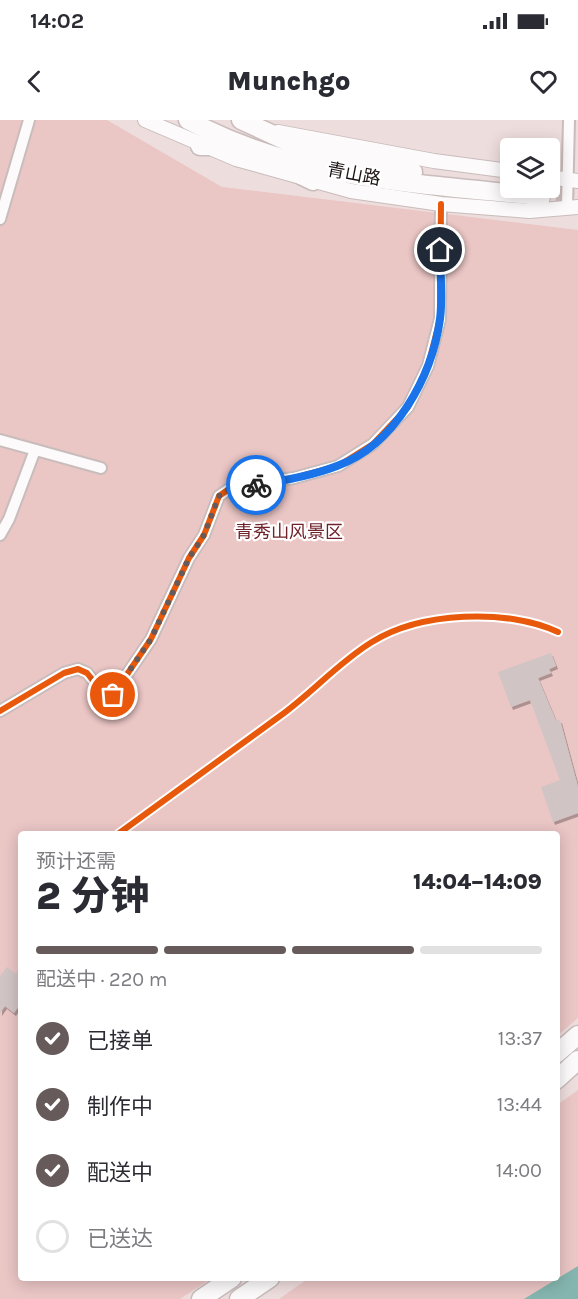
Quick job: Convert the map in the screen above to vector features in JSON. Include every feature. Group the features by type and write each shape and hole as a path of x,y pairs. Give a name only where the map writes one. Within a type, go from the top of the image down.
{"main road":[{"name":"青山路","path":"188,120 242,146 348,176 529,203"},
{"name":"青山路","path":"242,120 262,125 304,149 349,160 398,170 500,182"},
{"path":"201,146 242,146 313,182"},
{"path":"560,1051 578,1035"},
{"path":"560,1078 578,1064"},
{"path":"201,1299 228,1281"},
{"path":"239,1299 266,1281"}],"street":[{"path":"0,219 30,120"},
{"path":"145,120 201,146 313,182 351,191 441,204 529,203 573,206 569,120"},
{"path":"262,125 434,161 500,170"},
{"path":"529,203 542,201 543,198"},
{"path":"0,711 64,673 78,669 87,673 103,693 113,695 151,639 189,558 204,535 219,496 232,487 294,478 338,466 373,444 408,407 428,366 440,318 441,204"},
{"path":"0,440 101,468"},
{"path":"0,535 9,519 35,450"}],"green space":[{"name":"青秀山风景区","path":"0,120 107,120 222,187 578,230 578,1018 560,1033 560,831 18,831 18,1281 207,1281 180,1299 0,1299"},
{"path":"578,1090 578,1299 279,1299 305,1281 560,1281 560,1103"}],"water":[{"path":"578,1266 578,1299 524,1299 553,1281 560,1281 560,1277"}],"building":[{"path":"551,653 556,666 549,669 551,673 538,678 556,721 560,720 578,787 578,813 553,822 541,787 560,780 530,700 511,707 498,672"},
{"path":"7,967 16,974 18,971 18,1007 14,1013 5,1006 0,1013 0,976"}],"tunnel":[{"path":"558,198 578,200"}],"cycle path":[{"path":"0,711 64,673 78,669 87,673 103,693 113,695 151,639 189,558 204,535 219,496 232,487 294,478 338,466 373,444 408,407 428,366 440,319 441,204"},
{"path":"122,831 292,707 360,650 392,632 414,624 464,617 514,619 558,632"}],"way so far":[{"path":"113,695 151,639 189,558 214,514 219,496 232,487 256,485"}],"route":[{"path":"256,485 338,466 373,444 408,407 428,366 440,318 440,250"}]}
